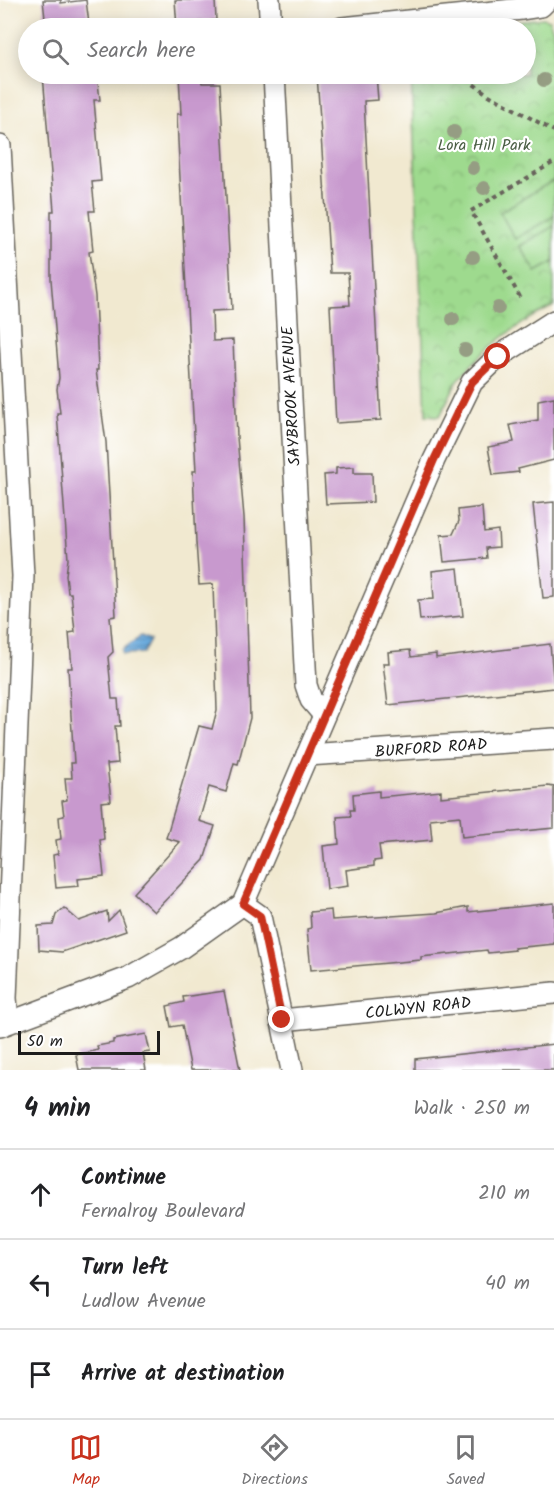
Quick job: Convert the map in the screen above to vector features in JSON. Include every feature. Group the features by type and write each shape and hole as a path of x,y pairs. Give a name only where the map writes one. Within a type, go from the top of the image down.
{"street":[{"path":"269,0 270,18"},
{"path":"434,18 535,7 547,0"},
{"name":"SAYBROOK AVENUE","path":"275,84 306,685 311,699 323,714"},
{"path":"0,147 7,439 23,576 8,747 4,1024 128,978 181,948 243,904 434,460 472,382 498,357 554,321"},
{"name":"BURFORD ROAD","path":"307,755 554,738"},
{"path":"243,904 260,916 292,1070"},
{"name":"COLWYN ROAD","path":"282,1020 554,993"}],"path":[{"path":"473,84 554,130"},
{"path":"520,297 471,211 554,162"}],"green space":[{"name":"Lora Hill Park","path":"536,19 549,20 554,32 554,306 517,327 472,364 456,384 440,416 426,415 411,84 536,84"},
{"path":"554,180 554,216 515,239 500,212"},
{"path":"554,226 554,262 536,272 520,246"}],"water":[{"path":"141,636 150,640 143,653 123,654 122,650"}],"building":[{"path":"43,0 61,0 61,3 86,0 88,18 45,18"},
{"path":"175,0 215,0 216,18 176,18"},
{"path":"44,84 98,84 100,100 94,100 101,181 92,182 95,211 89,211 93,251 89,252 95,296 98,370 96,370 106,442 116,616 110,617 113,652 108,657 112,699 118,699 120,726 115,726 118,763 107,764 111,801 101,802 104,839 100,840 104,876 78,879 79,886 56,888 53,855 58,854 56,840 61,839 59,817 64,816 62,801 67,800 65,778 72,778 71,763 74,763 68,668 72,668 69,633 75,632 71,593 68,593 66,575 68,559 57,413 60,413 57,389 59,378 51,279 51,211 54,211"},
{"path":"180,84 220,84 232,310 212,311 213,341 233,340 237,437 244,517 250,718 238,764 234,763 226,792 209,787 199,821 215,826 204,860 154,912 134,893 180,842 166,838 199,726 212,729 217,710 213,584 199,585 196,542 193,471 196,471 177,114 181,114"},
{"path":"318,84 377,84 378,100 364,101 381,420 336,423 330,306 350,305 348,273 330,273"},
{"path":"554,397 554,460 518,469 519,472 493,475 488,447 514,442 510,425 538,420 538,400"},
{"path":"354,467 354,473 372,473 373,502 326,504 324,475 336,474 336,468"},
{"path":"554,502 554,597 543,598 533,504"},
{"path":"482,507 484,532 498,530 499,547 486,548 487,558 444,562 441,535 453,534 459,521 458,510"},
{"path":"458,568 463,616 420,620 418,600 434,599 432,571"},
{"path":"550,644 554,688 388,705 383,663 389,663 388,652 410,650 411,657 436,654 436,658"},
{"path":"554,787 554,828 462,837 460,816 430,819 432,840 379,845 381,860 374,861 374,866 346,870 348,886 327,889 323,846 339,844 337,817 351,816 350,810 354,810 353,794 379,791 379,797 441,791 441,797"},
{"path":"554,903 554,944 488,953 487,950 421,957 421,960 311,970 307,929 311,928 310,912 331,910 332,920 436,913 468,907 468,912"},
{"path":"64,908 79,921 107,911 108,921 119,910 126,930 62,952 39,950 38,926 53,925 56,915"},
{"path":"224,991 240,1070 191,1070 182,1025 171,1027 167,1006 184,1002 183,997"},
{"path":"146,1034 150,1052 143,1053 146,1070 79,1070 76,1055 98,1050 97,1046 113,1043 113,1040"},
{"path":"554,1044 554,1070 415,1070 415,1059"}],"route":[{"path":"282,1020 260,916 243,904 434,460 472,382 498,357"}]}
